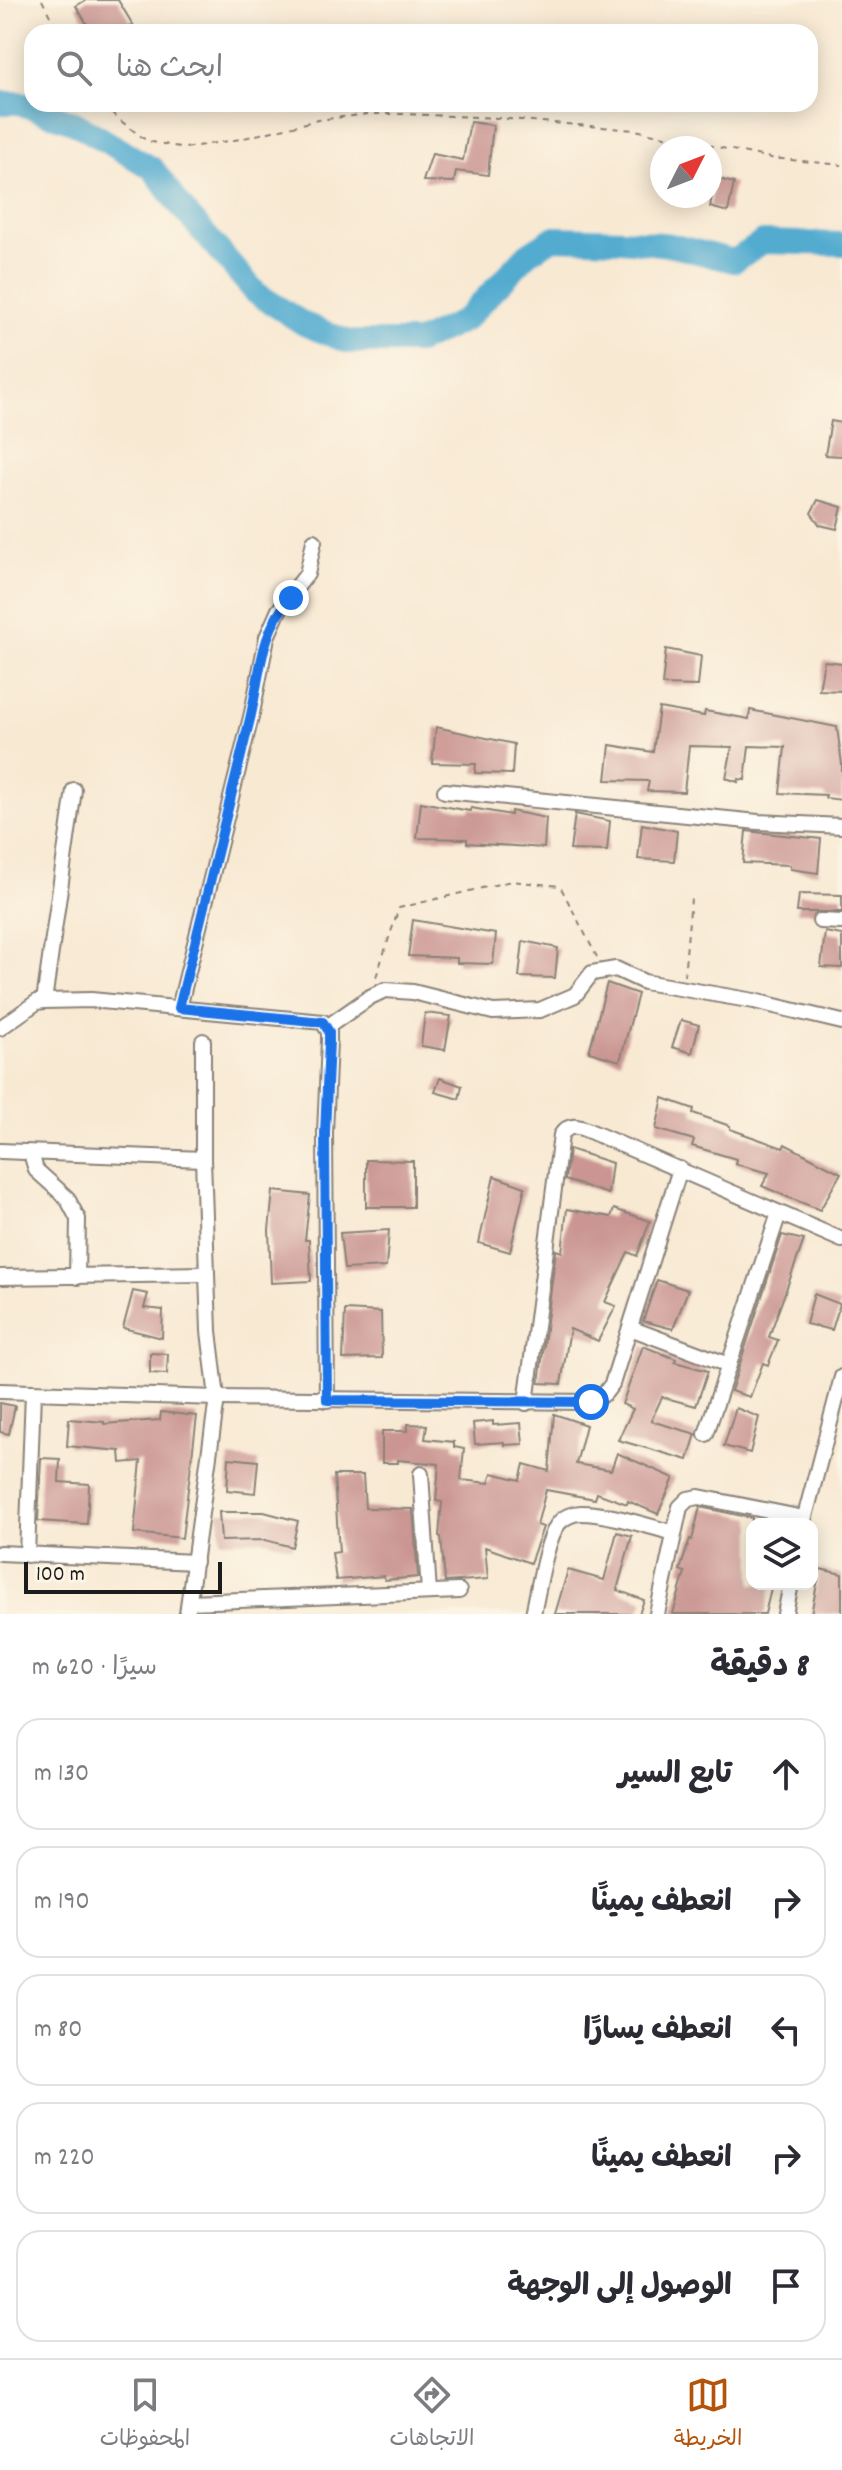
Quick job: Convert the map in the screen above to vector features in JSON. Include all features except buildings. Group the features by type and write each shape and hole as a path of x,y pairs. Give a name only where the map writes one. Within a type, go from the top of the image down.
{"street":[{"path":"179,1008 252,713 267,637 279,610 307,574 314,541"},
{"path":"44,1001 74,790"},
{"path":"445,791 758,822 842,826"},
{"path":"820,921 842,922"},
{"path":"327,1027 385,990 413,992 493,1012 540,1010 575,995 592,973 616,969 644,982 754,1001 842,1022"},
{"path":"0,1028 37,1002 91,1000 323,1022 329,1041 325,1133 327,1400"},
{"path":"203,1041 203,1159 209,1331 217,1398 188,1608 459,1591"},
{"path":"526,1403 563,1131 575,1126 842,1240"},
{"path":"0,1151 203,1159"},
{"path":"31,1153 36,1170 67,1198 78,1219 77,1277"},
{"path":"0,1391 217,1398 585,1403 600,1397 612,1384 680,1169"},
{"path":"706,1434 779,1213"},
{"path":"0,1277 207,1274"},
{"path":"630,1328 729,1365"},
{"path":"805,1518 835,1432 842,1377"},
{"path":"27,1555 33,1392"},
{"path":"421,1474 429,1592"},
{"path":"657,1614 680,1507 693,1498 790,1518"},
{"path":"533,1614 551,1537 559,1522 569,1515 579,1512 674,1533"},
{"path":"0,1553 195,1562"},
{"path":"785,1614 790,1590"}],"path":[{"path":"42,0 54,24"},
{"path":"111,112 147,141 185,148 240,139 318,120 368,114 407,114 635,130 771,158 842,165"},
{"path":"370,997 399,908 511,881 560,886 605,971"},
{"path":"683,989 691,899"}],"waterway":[{"path":"0,103 24,105"},
{"path":"44,112 75,123 153,169 182,208 256,293 304,324 349,342 419,342 465,320 528,254 553,238 670,245 734,261 763,242 842,244"}],"route":[{"path":"291,598 279,610 267,637 252,713 179,1008 323,1022 329,1032 325,1133 327,1400 591,1402"}]}
